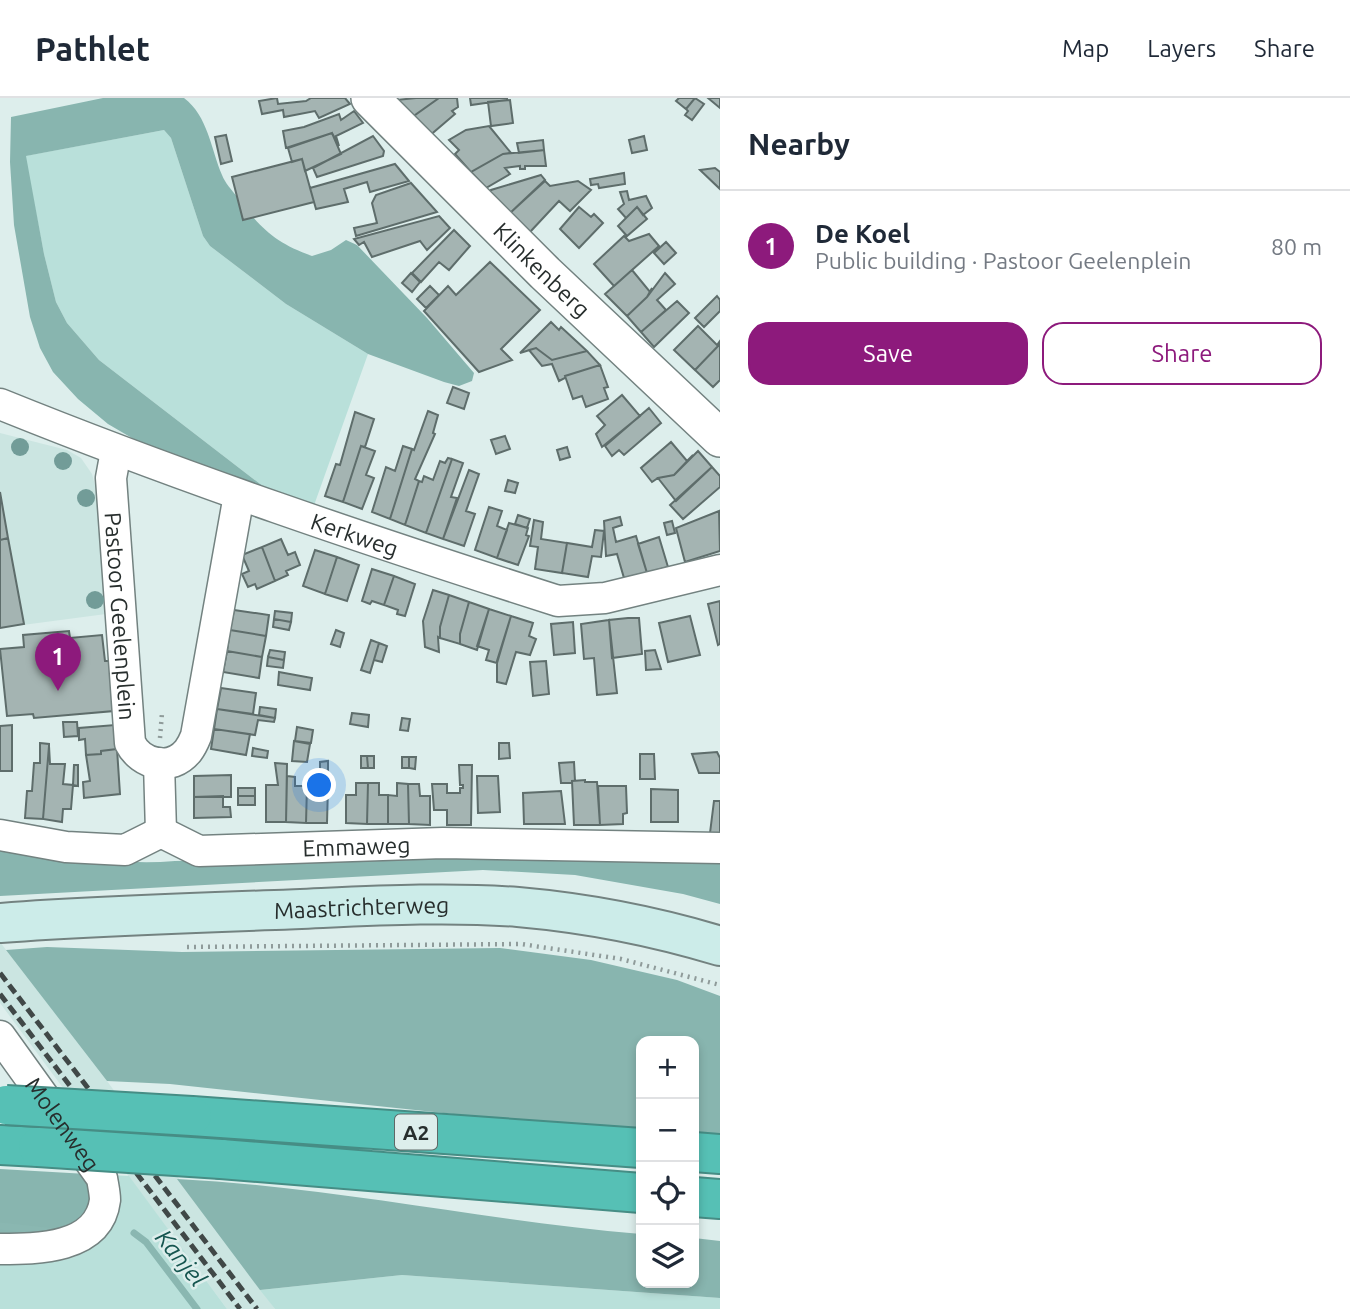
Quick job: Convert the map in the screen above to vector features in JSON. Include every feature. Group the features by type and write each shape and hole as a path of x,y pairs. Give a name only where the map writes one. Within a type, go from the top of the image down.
{"highway":[{"name":"A2","path":"3,1104 636,1148"},
{"name":"A2","path":"0,1144 636,1193"},
{"path":"699,1152 720,1154"},
{"path":"699,1197 720,1199"}],"main road":[{"name":"Maastrichterweg","path":"13,922 325,908 473,905 518,907 607,918 720,946"}],"street":[{"name":"Klinkenberg","path":"370,98 545,273 720,438"},
{"name":"Kerkweg","path":"0,404 116,451 239,495 558,601 606,598 720,570"},
{"name":"Pastoor Geelenplein","path":"116,451 111,478 130,743 141,758 151,763 159,763"},
{"path":"0,835 66,847 125,850 161,832 159,763 179,759 189,751 196,736 239,495"},
{"name":"Emmaweg","path":"161,832 198,851 443,843 720,848"},
{"name":"Molenweg","path":"0,1036 102,1178 105,1199 99,1219 87,1231 67,1243 41,1248 0,1249"}],"path":[{"name":"Maastrichterweg","path":"176,947 521,944 621,959 720,985"}],"shaded area":[{"path":"164,130 171,138 203,236 210,246 286,304 368,354 312,511 286,504 99,360 67,323 56,302 25,156"},
{"path":"0,433 67,450 81,458 92,474 96,489 106,614 0,628"},
{"path":"0,942 107,1081 275,1309 227,1309 0,1003"},
{"path":"110,1175 129,1176 227,1309 0,1309 0,1262 68,1259 88,1250 104,1235"},
{"path":"402,1275 720,1298 720,1309 275,1309 260,1290"}],"green space":[{"path":"103,98 184,98 204,123 225,181 261,226 288,246 312,256 331,250 346,240 357,245 427,318 474,373 472,381 459,386 368,354 286,304 210,246 203,236 171,138 164,130 26,156 56,302 67,323 99,360 286,504 137,441 108,424 78,399 53,372 40,348 30,317 14,225 10,162 11,117"},
{"path":"0,843 87,858 131,862 577,854 720,858 720,904 683,894 575,875 483,870 0,896"},
{"path":"47,947 182,952 500,948 591,960 677,980 720,996 720,1141 699,1139 699,1036 636,1036 636,1133 170,1084 107,1081 6,950"},
{"path":"0,1169 87,1174 91,1195 89,1208 65,1233 0,1233"},
{"path":"177,1179 294,1189 636,1233 636,1288 699,1288 699,1239 720,1241 720,1298 402,1275 260,1290"}],"building":[{"path":"277,98 278,104 311,98 345,98 350,104 319,118 315,111 284,117 283,110 262,114 259,101"},
{"path":"439,98 411,118 396,100"},
{"path":"439,98 457,98 458,107 452,111 455,114 428,137 411,118"},
{"path":"470,98 507,98 507,100 471,105"},
{"path":"679,98 695,98 686,109 676,101"},
{"path":"695,98 704,104 692,120 685,115 688,111 686,109"},
{"path":"708,98 720,98 720,108"},
{"path":"510,100 513,123 491,126 488,102"},
{"path":"354,111 363,123 336,136 339,146 332,133 286,148 283,131 304,127 339,114 341,120"},
{"path":"489,126 511,153 503,154 471,172 455,154 459,150 449,140 466,130"},
{"path":"332,133 341,154 305,171 302,159 292,162 288,148"},
{"path":"226,135 232,161 221,164 215,137"},
{"path":"373,136 384,151 383,156 317,177 313,168"},
{"path":"644,136 647,150 632,153 629,140"},
{"path":"543,140 544,150 519,153 517,143"},
{"path":"544,150 546,166 505,168 510,174 486,188 471,172 503,154"},
{"path":"302,159 314,202 243,220 232,177"},
{"path":"395,164 409,181 370,192 367,182 344,189 348,202 316,209 310,188"},
{"path":"715,168 720,172 720,189 700,170"},
{"path":"624,173 625,184 599,188 598,184 591,185 590,179"},
{"path":"541,175 545,180 509,214 488,193 491,190"},
{"path":"545,181 550,186 578,181 591,190 570,211 559,201 530,232 509,214"},
{"path":"411,183 437,212 356,236 354,228 377,223 372,203 376,195"},
{"path":"627,191 629,200 646,196 652,208 643,215 637,207 626,218 618,209 624,204 620,192"},
{"path":"579,207 591,217 594,214 603,223 579,248 560,229"},
{"path":"637,207 647,219 627,236 618,226"},
{"path":"439,216 450,228 427,250 420,241 372,257 364,242 359,245 354,239"},
{"path":"454,230 470,246 449,270 439,262 421,282 412,273"},
{"path":"649,234 659,246 614,286 594,264 624,236 629,241"},
{"path":"666,242 676,253 664,264 654,253"},
{"path":"490,262 540,310 501,349 512,360 479,372 424,311 448,286 456,295"},
{"path":"632,270 650,292 627,316 605,294"},
{"path":"411,273 420,282 412,292 402,283"},
{"path":"665,273 675,284 657,300 666,310 641,332 627,316 647,297"},
{"path":"430,286 439,295 426,308 417,299"},
{"path":"717,296 720,300 720,311 704,327 695,318"},
{"path":"677,301 689,313 654,347 641,332"},
{"path":"551,322 559,330 561,327 587,351 552,360 536,348 520,353"},
{"path":"698,326 717,345 720,341 720,344 695,370 674,350"},
{"path":"720,344 720,380 713,387 695,370"},
{"path":"536,348 552,360 587,351 600,365 565,376 559,381 552,364 542,366 529,350"},
{"path":"600,365 608,387 604,388 608,399 586,407 582,396 573,399 565,376"},
{"path":"453,387 469,393 464,409 447,403"},
{"path":"622,395 640,416 602,447 596,434 605,425 597,416"},
{"path":"649,408 661,423 624,455 619,450 612,456 605,446"},
{"path":"428,411 438,415 433,433 435,434 415,479 419,481 405,525 390,519 412,449 414,450"},
{"path":"355,412 374,419 365,447 361,446 343,502 325,496 336,464 340,465"},
{"path":"505,436 510,449 496,454 491,440"},
{"path":"671,442 687,461 693,455 674,475 652,482 641,468"},
{"path":"361,446 375,451 366,475 374,478 362,509 343,502"},
{"path":"403,446 412,449 390,519 372,512 386,467 395,471"},
{"path":"567,447 570,457 560,460 557,450"},
{"path":"698,451 712,467 676,501 658,478 674,475"},
{"path":"448,458 452,459 426,533 405,525 419,481 422,482 424,476 433,480 440,461 445,463"},
{"path":"452,459 463,463 451,497 457,498 443,539 426,533"},
{"path":"712,467 720,476 720,487 683,519 670,505"},
{"path":"469,470 479,474 466,511 475,514 464,546 443,539"},
{"path":"508,480 518,483 515,493 505,491"},
{"path":"0,492 8,538 0,540"},
{"path":"489,507 502,511 497,526 507,530 497,558 475,550"},
{"path":"719,511 720,551 685,562 676,528"},
{"path":"518,515 530,519 527,528 515,524"},
{"path":"620,517 622,525 613,528 616,542 636,536 647,573 624,578 617,554 606,556 604,521"},
{"path":"534,520 543,522 541,539 567,543 562,573 535,569 538,547 530,546"},
{"path":"672,521 675,533 667,535 664,523"},
{"path":"509,523 528,528 526,535 529,536 518,565 497,558"},
{"path":"595,530 604,531 601,557 592,556 588,577 562,573 567,543 592,547"},
{"path":"659,537 668,567 647,573 638,544"},
{"path":"8,538 24,624 0,628 0,540"},
{"path":"281,539 288,555 295,552 300,565 286,571 288,575 275,581 262,547"},
{"path":"262,547 275,581 257,589 255,584 248,587 242,574 249,571 242,555"},
{"path":"315,550 337,557 325,594 303,586"},
{"path":"337,557 359,565 347,601 325,594"},
{"path":"372,569 394,576 384,605 362,601"},
{"path":"394,576 415,584 405,616 384,605"},
{"path":"433,590 449,595 440,627 440,638 438,637 439,652 425,647 423,621"},
{"path":"449,595 469,602 460,644 440,638 440,627"},
{"path":"720,601 720,644 718,645 708,604"},
{"path":"469,602 489,609 477,650 460,644"},
{"path":"489,609 511,616 497,663 486,660 489,650 477,646"},
{"path":"234,610 269,615 266,636 230,630"},
{"path":"275,611 292,613 291,622 274,619"},
{"path":"511,616 533,623 529,636 536,639 530,655 516,652 506,684 497,682 497,661"},
{"path":"690,616 700,655 668,662 659,623"},
{"path":"639,618 642,654 612,658 609,620"},
{"path":"274,619 291,622 289,630 273,627"},
{"path":"609,620 617,693 597,695 594,658 584,659 581,624"},
{"path":"573,622 575,653 554,655 551,624"},
{"path":"230,630 266,636 262,657 227,651"},
{"path":"336,630 344,633 340,647 331,644"},
{"path":"69,631 70,638 102,635 105,661 109,661 111,670 114,711 34,718 33,714 7,716 0,649 24,647 23,635"},
{"path":"371,640 379,643 370,673 361,670"},
{"path":"379,643 387,646 382,662 374,660"},
{"path":"270,650 285,652 284,660 268,657"},
{"path":"655,650 661,669 646,670 645,651"},
{"path":"227,651 262,657 259,678 223,672"},
{"path":"268,657 284,660 283,668 267,666"},
{"path":"546,661 549,694 533,696 530,662"},
{"path":"279,672 312,678 310,690 278,685"},
{"path":"221,688 256,693 253,714 217,709"},
{"path":"260,707 276,709 275,718 259,715"},
{"path":"217,709 275,718 274,722 258,720 255,735 214,729"},
{"path":"352,713 369,715 368,727 350,724"},
{"path":"402,718 410,719 408,731 400,730"},
{"path":"63,722 77,722 78,736 64,737"},
{"path":"12,725 12,771 0,771 0,726"},
{"path":"115,725 117,749 86,755 85,739 79,740 79,728"},
{"path":"297,727 313,730 311,743 295,741"},
{"path":"214,729 250,734 246,755 211,749"},
{"path":"294,741 310,744 307,762 292,761"},
{"path":"40,743 49,744 43,819 25,818 27,791 32,791 34,763 40,763"},
{"path":"499,743 509,743 510,758 499,759"},
{"path":"49,746 50,764 65,764 63,784 73,785 71,809 63,809 62,822 43,819"},
{"path":"253,748 268,751 267,758 252,756"},
{"path":"117,749 120,794 84,798 83,782 90,781 86,755"},
{"path":"717,752 720,758 720,773 699,773 692,754"},
{"path":"640,754 654,754 655,779 640,779"},
{"path":"361,756 367,756 368,768 361,768"},
{"path":"367,756 374,756 374,768 368,768"},
{"path":"402,757 409,757 409,768 402,768"},
{"path":"409,757 416,757 415,769 409,768"},
{"path":"328,761 328,777 320,776 320,762"},
{"path":"574,762 575,781 561,783 559,763"},
{"path":"275,763 287,764 286,822 266,822 266,785 278,785"},
{"path":"74,765 78,765 78,786 73,785"},
{"path":"459,765 472,765 471,825 447,825 447,810 434,810 432,784 447,784 447,793 460,793 463,785 460,785"},
{"path":"231,775 231,797 194,797 194,776"},
{"path":"287,776 295,777 295,786 307,786 306,823 286,822"},
{"path":"477,776 498,776 500,812 478,813"},
{"path":"572,781 597,782 600,825 574,825"},
{"path":"356,783 368,783 367,824 346,823 346,795 356,795"},
{"path":"368,783 379,783 379,795 388,795 388,824 367,824"},
{"path":"397,783 408,784 409,824 388,824 388,795 397,796"},
{"path":"408,784 419,784 420,796 430,796 430,825 409,824"},
{"path":"307,786 328,787 327,823 306,823"},
{"path":"598,786 626,786 627,813 623,814 623,824 600,825"},
{"path":"238,788 255,788 255,796 238,796"},
{"path":"651,789 678,790 678,822 651,822"},
{"path":"561,791 565,824 524,824 523,793"},
{"path":"223,796 223,807 230,807 231,817 194,818 194,797"},
{"path":"238,796 255,796 255,805 238,805"},
{"path":"714,801 720,801 720,834 710,833"}],"waterway":[{"name":"Kanjel","path":"0,1226 54,1232"},
{"name":"Kanjel","path":"134,1233 146,1242 197,1309"}],"railway":[{"path":"0,973 257,1309"},
{"path":"0,994 240,1309"}],"place":[{"name":"De Koel","path":"58,691"}]}
